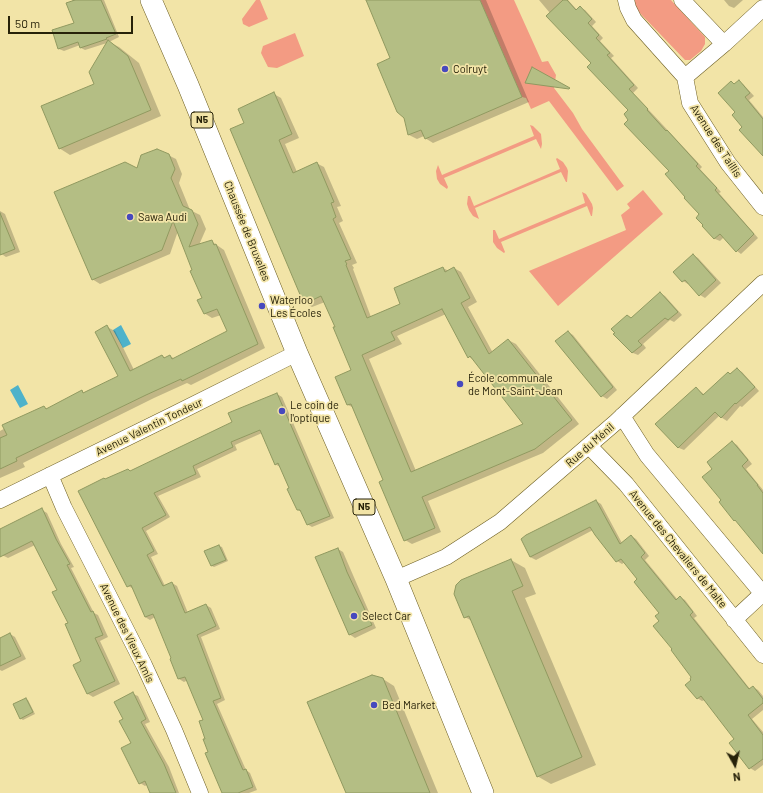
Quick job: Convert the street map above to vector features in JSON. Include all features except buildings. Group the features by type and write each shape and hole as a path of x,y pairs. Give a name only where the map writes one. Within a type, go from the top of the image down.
{"main road":[{"name":"Chaussée de Bruxelles","path":"151,0 188,86 297,353 396,579 483,793"}],"street":[{"path":"626,0 634,20 684,77 724,44 763,8"},
{"path":"682,0 724,44"},
{"name":"Avenue des Taillis","path":"684,77 690,102 728,163 763,207"},
{"name":"Rue du Ménil","path":"396,579 446,557 500,522 589,446 763,283"},
{"name":"Avenue Valentin Tondeur","path":"0,500 297,353"},
{"path":"622,416 647,455 763,594 734,620"},
{"name":"Avenue des Chevaliers de Malte","path":"589,446 626,484 763,655"},
{"name":"Avenue des Vieux Amis","path":"50,475 64,508 144,665 174,730 200,793"}],"shaded area":[{"path":"256,0 260,0 268,19 249,27 243,24 242,19"},
{"path":"480,0 514,0 542,62 548,61 556,75 554,88 624,186 617,191 549,101 531,109 526,98 522,97"},
{"path":"635,0 671,0 705,37 705,44 701,51 690,60 685,60 636,9 633,5"},
{"path":"295,33 304,56 277,68 268,67 261,53 263,46"},
{"path":"530,125 541,134 541,149 536,139 444,178 448,187 447,189 440,184 437,179 436,171 438,165 442,175 534,136"},
{"path":"557,158 563,162 567,168 567,182 561,172 475,208 479,219 473,216 469,210 467,204 468,196 470,196 474,206 560,169 556,159"},
{"path":"643,190 663,214 558,306 529,271 626,230 621,215 630,208 627,204"},
{"path":"582,192 586,194 592,204 592,216 587,206 501,242 505,252 504,253 497,248 493,242 493,230 495,230 499,239 585,203"}],"water":[{"path":"121,325 131,344 123,348 113,330"},
{"path":"18,385 28,404 20,408 10,390"}],"place":[{"name":"Colruyt","path":"445,69"},
{"name":"Sawa Audi","path":"130,217"},
{"name":"Waterloo Les Écoles","path":"262,306"},
{"name":"École communale de Mont-Saint-Jean","path":"460,384"},
{"name":"Le coin de l'optique","path":"282,411"},
{"name":"Select Car","path":"354,616"},
{"name":"Bed Market","path":"374,705"}]}
